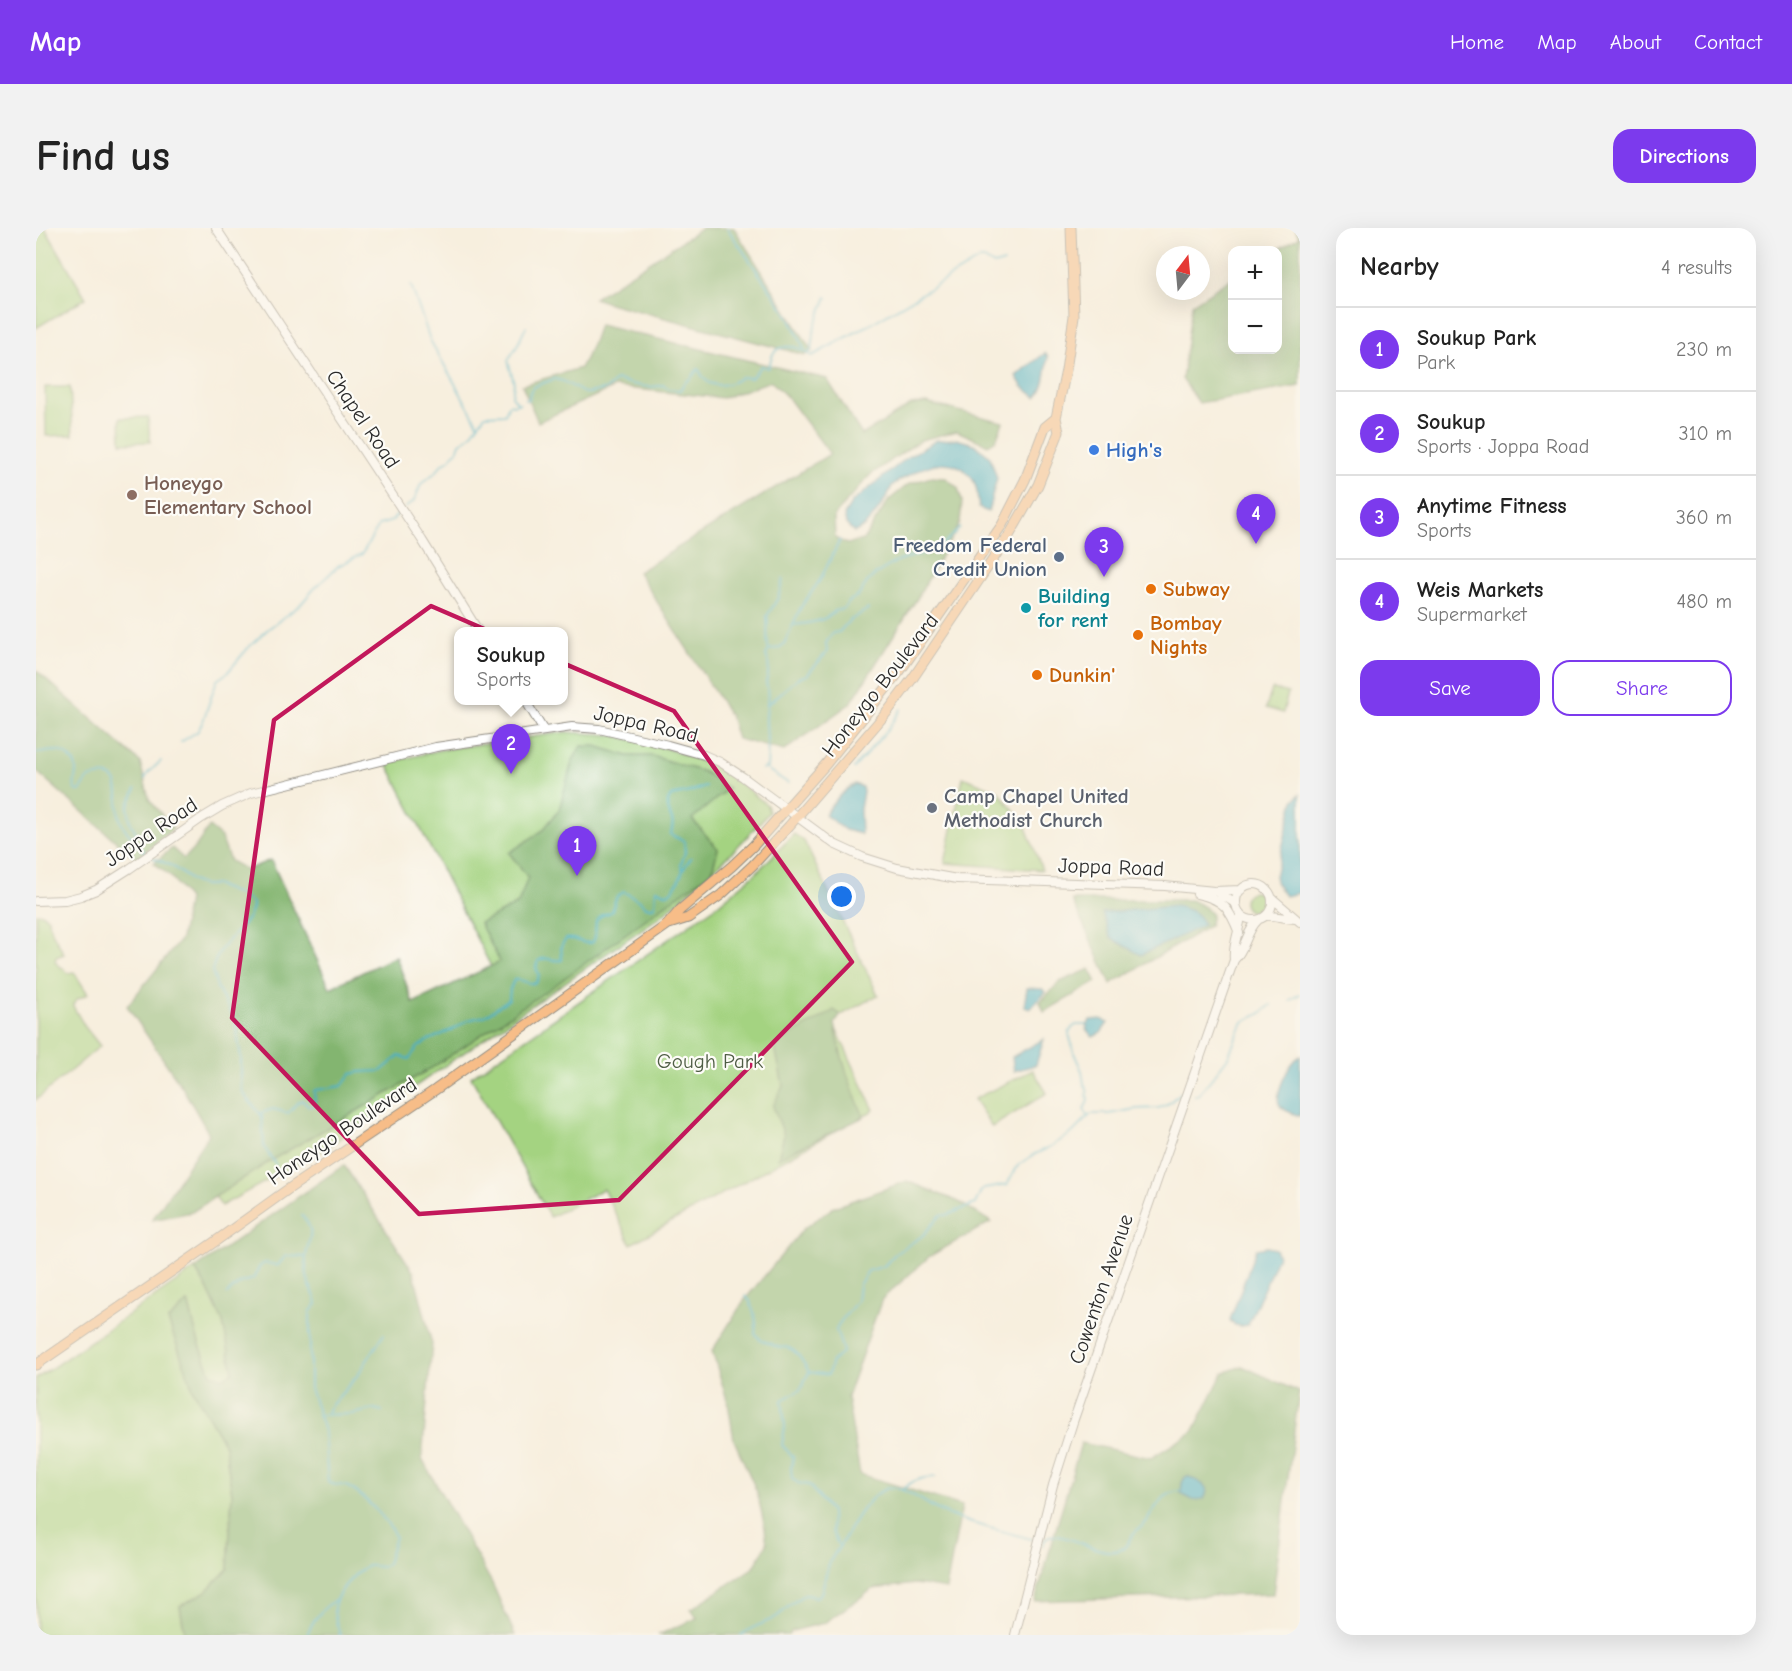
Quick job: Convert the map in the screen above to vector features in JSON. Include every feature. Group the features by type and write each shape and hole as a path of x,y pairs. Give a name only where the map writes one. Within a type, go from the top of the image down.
{"main road":[{"name":"Honeygo Boulevard","path":"667,925 688,918 721,895 753,865 797,817 888,711 913,678 1010,534 1038,485 1059,432 1056,418 1074,316 1071,228"},
{"name":"Honeygo Boulevard","path":"36,1365 435,1090 667,925 680,910 743,857 826,764 935,624 1002,525 1025,480 1045,427 1056,418"}],"street":[{"name":"Chapel Road","path":"216,228 422,540 476,627"},
{"path":"528,705 544,731"},
{"name":"Joppa Road","path":"36,901 58,901 81,896 105,885 202,818 222,806 251,794 436,747 584,727 633,736 692,751 728,767 834,844 851,853 885,865 957,879 1178,887 1214,891 1241,890 1250,885 1259,885 1268,890 1272,898 1298,921"},
{"path":"1178,887 1180,892 1205,895 1221,902 1230,912 1239,933"},
{"path":"1241,890 1236,904 1241,915 1252,920 1266,916 1271,908 1272,898"},
{"name":"Joppa Road","path":"1214,891 1236,904"},
{"name":"Cowenton Avenue","path":"1015,1635 1062,1453 1234,960 1233,952 1239,933 1241,915"},
{"name":"Joppa Road","path":"1266,916 1298,921"},
{"name":"Cowenton Avenue","path":"1234,960 1240,955 1249,931 1258,920"}],"highlighted area":[{"path":"431,606 674,711 852,962 619,1200 419,1214 232,1018 274,720"}],"green space":[{"path":"45,228 86,298 36,328 36,230"},
{"path":"702,228 734,228 812,351 805,355 594,298"},
{"path":"1295,228 1300,228 1300,386 1199,403 1182,379 1192,304 1198,300 1210,300 1210,292 1228,281 1228,354 1282,354 1282,247 1299,237"},
{"path":"599,325 827,379 862,435 911,405 926,403 1003,422 996,440 988,445 957,431 921,440 870,475 834,516 835,538 847,544 863,540 889,500 909,484 931,477 946,478 958,488 962,501 960,523 918,597 851,703 784,751 737,739 730,716 638,572 830,454 789,399 771,381 723,398 615,387 538,422 522,385 580,368"},
{"path":"45,387 70,387 73,435 46,436"},
{"path":"148,417 150,442 121,443 120,418"},
{"path":"36,670 140,762 149,799 173,829 136,859 36,771"},
{"path":"1272,689 1288,693 1283,713 1266,708"},
{"path":"566,732 612,735 658,746 707,762 731,776 767,805 769,812 717,867 659,917 325,1149 221,1206 204,1178 504,992 387,763 440,750"},
{"path":"581,746 596,746 628,756 652,756 704,772 729,788 692,819 718,849 712,871 554,986 430,1069 270,1161 192,1212 152,1220 209,1134 182,1087 127,1006 181,939 188,899 172,878 154,863 172,848 184,859 209,827 221,837 230,861 246,870 271,860 330,988 396,956 413,1003 500,962 480,923 518,904 528,877 509,853 543,830 559,810 572,762"},
{"path":"963,777 998,791 1024,822 1042,870 945,863"},
{"name":"Gough Park","path":"794,834 804,841 878,995 832,1020 874,1110 631,1244 603,1189 550,1217 471,1077 719,904 756,873"},
{"path":"1250,892 1258,892 1264,898 1264,906 1258,912 1250,912 1244,906 1244,898"},
{"path":"1072,900 1191,900 1205,907 1212,915 1209,926 1111,984"},
{"path":"36,913 43,914 49,920 50,928 64,954 56,957 55,962 68,973 74,972 88,994 77,999 73,1006 85,1027 100,1046 36,1100"},
{"path":"1090,969 1097,982 1044,1012 1040,1002 1060,982"},
{"path":"834,1010 841,1015 835,1023 839,1047 864,1117 778,1158 784,1135 773,1106 783,1086 775,1047 789,1036"},
{"path":"1033,1070 1047,1093 992,1127 974,1099"},
{"path":"344,1165 414,1273 432,1344 422,1459 492,1583 515,1635 185,1635 180,1606 205,1592 228,1569 232,1494 225,1445 194,1392 168,1320 188,1302 197,1337 211,1374 223,1378 233,1372 223,1322 195,1269"},
{"path":"907,1181 959,1202 991,1222 930,1256 882,1299 847,1397 860,1474 962,1506 946,1589 915,1584 873,1589 824,1623 792,1631 789,1635 658,1635 697,1618 691,1609 754,1567 767,1544 757,1492 734,1440 728,1403 712,1351 743,1302 803,1229 834,1207"},
{"path":"195,1269 223,1322 233,1372 223,1378 211,1375 197,1337 188,1302 168,1320 194,1392 225,1445 232,1494 228,1569 205,1592 180,1606 185,1635 36,1635 36,1379"},
{"path":"1242,1366 1299,1392 1273,1594 1035,1601 1081,1443 1151,1458 1193,1432 1223,1373"}],"water":[{"path":"1045,353 1048,357 1045,378 1042,389 1036,397 1022,386 1016,376"},
{"path":"956,439 974,444 990,457 997,478 988,512 979,508 976,488 971,477 956,465 940,463 924,468 893,485 864,527 854,532 846,524 844,515 852,502 909,456 937,440"},
{"path":"855,784 862,787 863,792 860,809 861,834 845,830 825,815 838,798"},
{"path":"1300,794 1300,893 1285,896 1277,885 1275,876 1294,800"},
{"path":"1175,906 1193,911 1204,925 1141,955 1111,938 1102,913"},
{"path":"1027,988 1043,989 1046,992 1030,1009 1024,1006"},
{"path":"1101,1019 1108,1023 1101,1033 1093,1037 1086,1029 1090,1020"},
{"path":"1044,1039 1036,1065 1014,1071 1012,1057"},
{"path":"1300,1056 1300,1116 1288,1112 1279,1104 1278,1099 1284,1078"},
{"path":"1267,1247 1275,1249 1278,1256 1248,1325 1236,1325 1230,1320 1256,1249"},
{"path":"1188,1476 1206,1487 1204,1499 1193,1500 1181,1494 1182,1483"}],"waterway":[{"path":"727,228 787,314 805,352"},
{"path":"525,400 529,399 533,387 554,379 563,381 584,393 589,393 607,389 616,380 645,386 663,385 669,389 680,390 698,369 707,381 716,385 727,384 741,377 751,378 761,366 768,368 773,354 778,349 793,347 812,356 980,259 994,265 1004,262"},
{"path":"411,285 430,340 478,424"},
{"path":"807,354 812,350 815,325 827,297"},
{"path":"518,404 512,396 514,383 508,360 526,327"},
{"path":"470,436 485,415 505,414 509,404 520,403"},
{"path":"405,508 414,501 421,484 450,459 460,443 468,438"},
{"path":"181,742 198,731 217,680 227,673 268,629 300,605 338,566 362,554 379,525 392,521 398,513"},
{"path":"793,625 810,623 827,617 836,610 843,609 859,595 868,581 876,574 897,561 931,551 944,543 960,528"},
{"path":"769,650 779,648 784,644 801,607 820,580 840,540"},
{"path":"765,768 768,755 767,616 778,598 783,579"},
{"path":"768,704 798,678 807,675 827,652 826,643 832,633 839,632 849,621 868,609"},
{"path":"854,768 888,729 901,709"},
{"path":"36,753 56,751 69,757 76,766 75,790 80,791 89,778 102,776 110,777 115,781 121,822 147,854"},
{"path":"145,779 161,761"},
{"path":"762,769 765,768 788,783"},
{"path":"683,870 681,865 685,852 684,841 671,835 673,822 668,802 671,796 706,786"},
{"path":"134,839 136,831 131,825 128,807 136,789"},
{"path":"152,857 172,866 192,881 202,885 215,885 238,894 252,903 249,915 222,948 212,971 218,990 235,1020 241,1058 243,1093 262,1116 264,1147 276,1165"},
{"path":"261,1113 273,1109 288,1113 302,1100 309,1106 313,1106 314,1091 342,1086 351,1074 381,1071 399,1056 409,1059 418,1047 429,1040 468,1020 485,1016 509,999 514,980 536,983 539,976 536,967 538,961 562,960 561,946 566,939 593,942 596,921 600,916 611,912 617,896 624,892 646,907 653,907 656,889 668,894 673,890 691,858"},
{"path":"1290,1000 1300,994"},
{"path":"1195,1095 1200,1093 1227,1059 1243,1022 1260,1014 1271,1005"},
{"path":"1086,1025 1076,1025 1069,1034 1087,1088 1088,1101 1084,1109 1088,1116"},
{"path":"745,1296 750,1301 754,1313 755,1334 761,1340 780,1348 790,1348 809,1372 828,1375 832,1361 843,1351 836,1330 857,1301 859,1285 868,1271 884,1266 895,1254 922,1236 941,1215 947,1215 975,1204 984,1189 1007,1185 1020,1164 1072,1133 1091,1114 1159,1108 1180,1093"},
{"path":"302,1216 310,1231 306,1266 308,1280 317,1304 310,1312 310,1388 324,1431 328,1482 356,1492 376,1510 395,1537 387,1564 382,1567 370,1566 363,1569 352,1578 338,1596 334,1610 340,1635"},
{"path":"227,1294 240,1283 253,1279 260,1266 265,1263 277,1266 286,1256 306,1257"},
{"path":"326,1415 329,1408 357,1376 384,1334"},
{"path":"809,1372 800,1390 782,1400 785,1426 782,1445 793,1457 792,1479 809,1485 831,1512 832,1532 839,1546"},
{"path":"318,1415 353,1414 374,1409 382,1411"},
{"path":"902,1490 918,1480 936,1477"},
{"path":"741,1635 776,1617 802,1596 816,1597 821,1593 831,1559 857,1517 874,1496 888,1488 906,1492 961,1520 1034,1540"},
{"path":"1043,1545 1049,1536 1057,1536 1105,1551 1122,1549 1160,1502 1169,1494 1180,1491"},
{"path":"307,1635 318,1615 336,1599"}],"place":[{"name":"High's","path":"1094,450"},
{"name":"Honeygo Elementary School","path":"132,495"},
{"name":"Weis Markets","path":"1256,544"},
{"name":"Freedom Federal Credit Union","path":"1059,557"},
{"name":"Anytime Fitness","path":"1104,577"},
{"name":"Subway","path":"1151,589"},
{"name":"Building for rent","path":"1026,608"},
{"name":"Bombay Nights","path":"1138,635"},
{"name":"Dunkin'","path":"1037,675"},
{"name":"Soukup","path":"511,774"},
{"name":"Camp Chapel United Methodist Church","path":"932,808"},
{"name":"Soukup Park","path":"577,876"}]}
